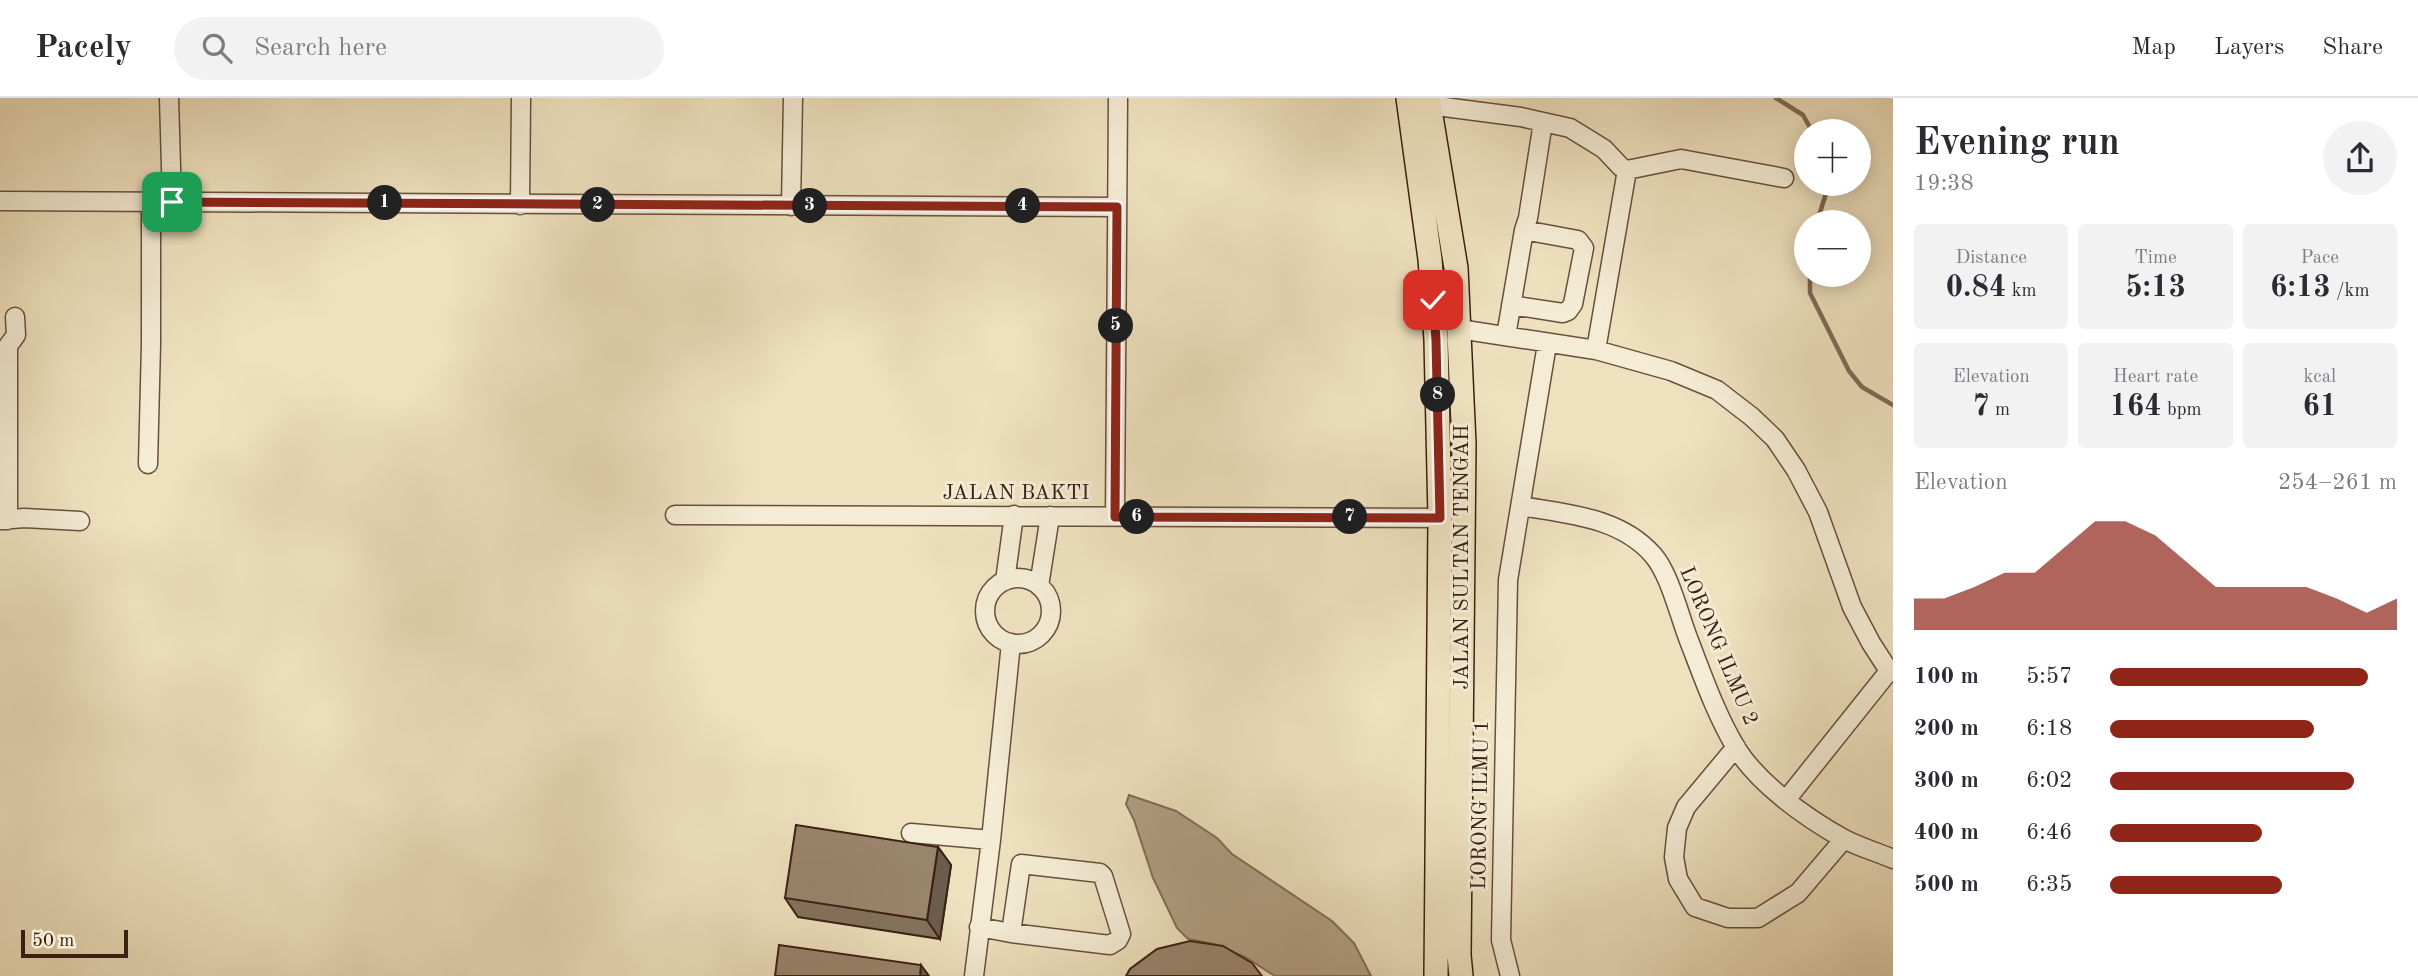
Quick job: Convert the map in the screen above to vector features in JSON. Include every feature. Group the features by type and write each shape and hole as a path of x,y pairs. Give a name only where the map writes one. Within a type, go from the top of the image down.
{"main road":[{"name":"JALAN SULTAN TENGAH","path":"1422,100 1456,268 1460,329 1464,443 1459,941 1461,976"},
{"name":"JALAN SULTAN TENGAH","path":"1422,100 1434,313 1440,518 1436,976"}],"street":[{"path":"169,98 172,202"},
{"path":"520,205 521,98"},
{"path":"791,206 793,98"},
{"path":"1115,517 1118,98"},
{"path":"1422,100 1570,128 1604,149 1627,170 1681,159 1784,178"},
{"path":"1506,336 1543,122"},
{"path":"1596,350 1627,170"},
{"path":"0,201 1117,207"},
{"path":"148,464 151,202"},
{"path":"1511,305 1563,313 1568,311 1573,304 1584,248 1578,240 1524,230"},
{"path":"15,317 16,335 8,346 4,520 24,518 80,521"},
{"path":"1460,329 1596,350 1671,371 1717,390 1752,416 1775,439 1796,470 1818,512 1853,607 1889,671 1786,800"},
{"name":"LORONG ILMU 1","path":"1510,976 1501,940 1508,580 1547,344"},
{"name":"LORONG ILMU 2","path":"1521,506 1605,522 1631,536 1654,555 1668,582 1713,701 1736,747 1758,776 1786,800 1844,839 1893,859"},
{"name":"JALAN BAKTI","path":"675,515 1440,518"},
{"path":"1005,581 1014,515"},
{"path":"1039,586 1050,516"},
{"path":"1017,578 1029,580 1039,586 1051,604 1048,626 1032,641 1022,644 1000,639 991,631 986,620 988,597 995,587 1005,581 1017,578"},
{"path":"974,976 992,840 1011,643"},
{"path":"1736,747 1686,807 1677,828 1674,857 1678,879 1695,906 1728,918 1758,918 1798,893 1844,839"},
{"path":"911,833 992,840"},
{"path":"979,927 1110,945 1118,940 1121,934 1100,873 988,860"},
{"path":"1010,933 1021,864"}],"shaded area":[{"path":"1129,795 1176,811 1217,838 1232,854 1332,921 1354,943 1371,976 1275,976 1245,957 1214,944 1188,939 1177,928 1153,878 1126,804"}],"building":[{"path":"796,825 938,847 927,920 785,898"},
{"path":"1190,941 1223,946 1252,963 1262,976 1126,976 1130,969 1157,949"},
{"path":"779,945 921,965 920,976 775,976"}],"waterway":[{"path":"1776,98 1805,119"},
{"path":"1821,210 1825,196"},
{"path":"1810,287 1810,293 1849,371 1862,387 1893,405"}],"route":[{"path":"172,202 1117,207 1115,517 1440,518 1433,300"}]}
